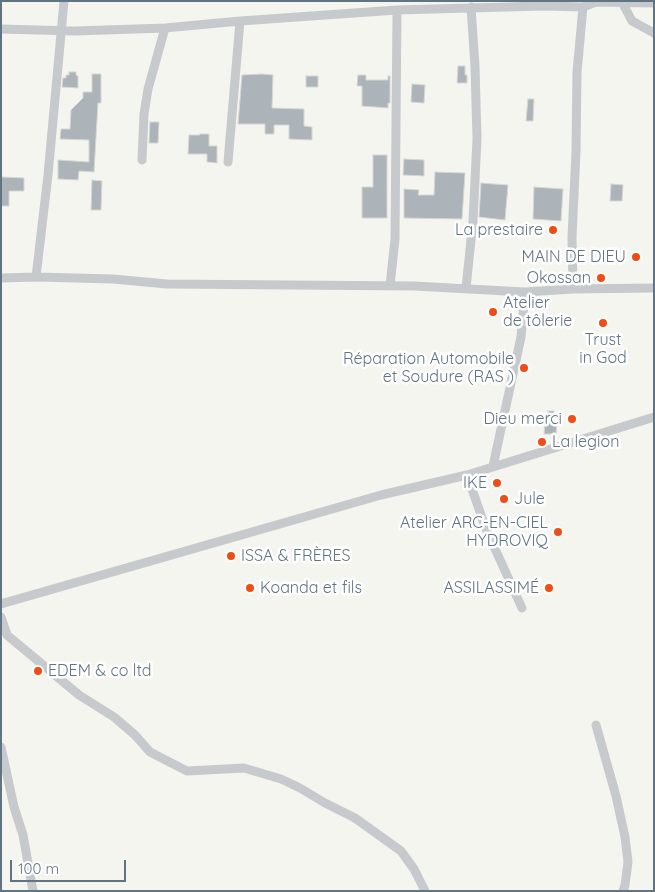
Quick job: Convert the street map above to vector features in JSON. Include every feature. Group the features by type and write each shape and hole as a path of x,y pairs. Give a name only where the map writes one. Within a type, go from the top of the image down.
{"street":[{"path":"36,277 48,175 64,1"},
{"path":"1,29 165,28 397,10 471,7 583,7 598,2 654,3"},
{"path":"622,2 632,21 654,33"},
{"path":"466,288 473,221 477,139 471,7"},
{"path":"573,289 572,237 577,72 583,7"},
{"path":"390,286 396,239 397,10"},
{"path":"228,162 240,21"},
{"path":"142,160 144,114 148,89 165,28"},
{"path":"1,278 112,279 167,284 466,288 525,292 573,289 654,288"},
{"path":"493,466 522,337 525,292"},
{"path":"1,604 381,495 468,475 654,417"},
{"path":"468,475 486,529 522,608"},
{"path":"1,617 7,635 79,695 114,717 136,735 150,752 187,771 244,768 281,779 300,788 354,818 402,851 425,891"},
{"path":"596,726 625,836 628,862 623,891"},
{"path":"1,747 14,807 23,835 33,891"}],"building":[{"path":"458,66 465,66 467,83 457,83"},
{"path":"69,72 76,72 78,88 62,87 63,78 69,75"},
{"path":"92,74 101,74 101,103 98,103 94,172 79,171 78,180 58,179 58,160 89,162 89,140 60,139 61,129 70,129 71,110 83,98 83,92 92,92"},
{"path":"242,75 273,75 272,108 304,109 304,126 312,127 312,140 289,139 289,125 274,125 274,134 265,134 265,124 238,124"},
{"path":"358,75 366,75 366,80 388,80 388,76 390,76 390,103 388,103 388,108 362,106 362,86 357,86"},
{"path":"306,76 318,76 318,87 306,87"},
{"path":"412,84 425,85 424,103 411,102"},
{"path":"528,99 534,99 533,121 526,121"},
{"path":"150,122 159,122 158,143 149,143"},
{"path":"209,134 209,146 217,146 217,163 207,162 207,154 188,154 189,135"},
{"path":"373,155 387,155 387,218 362,218 362,187 373,187"},
{"path":"404,159 424,160 424,176 403,175"},
{"path":"435,172 465,173 462,219 404,218 404,189 419,190 418,195 434,195"},
{"path":"1,177 24,178 24,191 9,191 9,206 1,206"},
{"path":"92,180 102,181 101,210 91,210"},
{"path":"481,183 508,185 505,220 479,217"},
{"path":"611,184 623,185 622,201 610,201"},
{"path":"534,187 563,189 561,221 533,219"},
{"path":"548,411 554,411 554,422 557,422 556,434 544,434 545,422 548,422"}],"place":[{"name":"La prestaire","path":"553,230"},
{"name":"MAIN DE DIEU","path":"636,257"},
{"name":"Okossan","path":"601,278"},
{"name":"Atelier de tôlerie","path":"493,312"},
{"name":"Trust in God","path":"603,323"},
{"name":"Réparation Automobile et Soudure (RAS )","path":"524,368"},
{"name":"Dieu merci","path":"572,419"},
{"name":"La legion","path":"542,442"},
{"name":"IKE","path":"497,483"},
{"name":"Jule","path":"504,499"},
{"name":"Atelier ARC-EN-CIEL HYDROVIQ","path":"558,532"},
{"name":"ISSA & FRÈRES","path":"231,556"},
{"name":"Koanda et fils","path":"250,588"},
{"name":"ASSILASSIMÉ","path":"549,588"},
{"name":"EDEM & co ltd","path":"38,671"}]}
